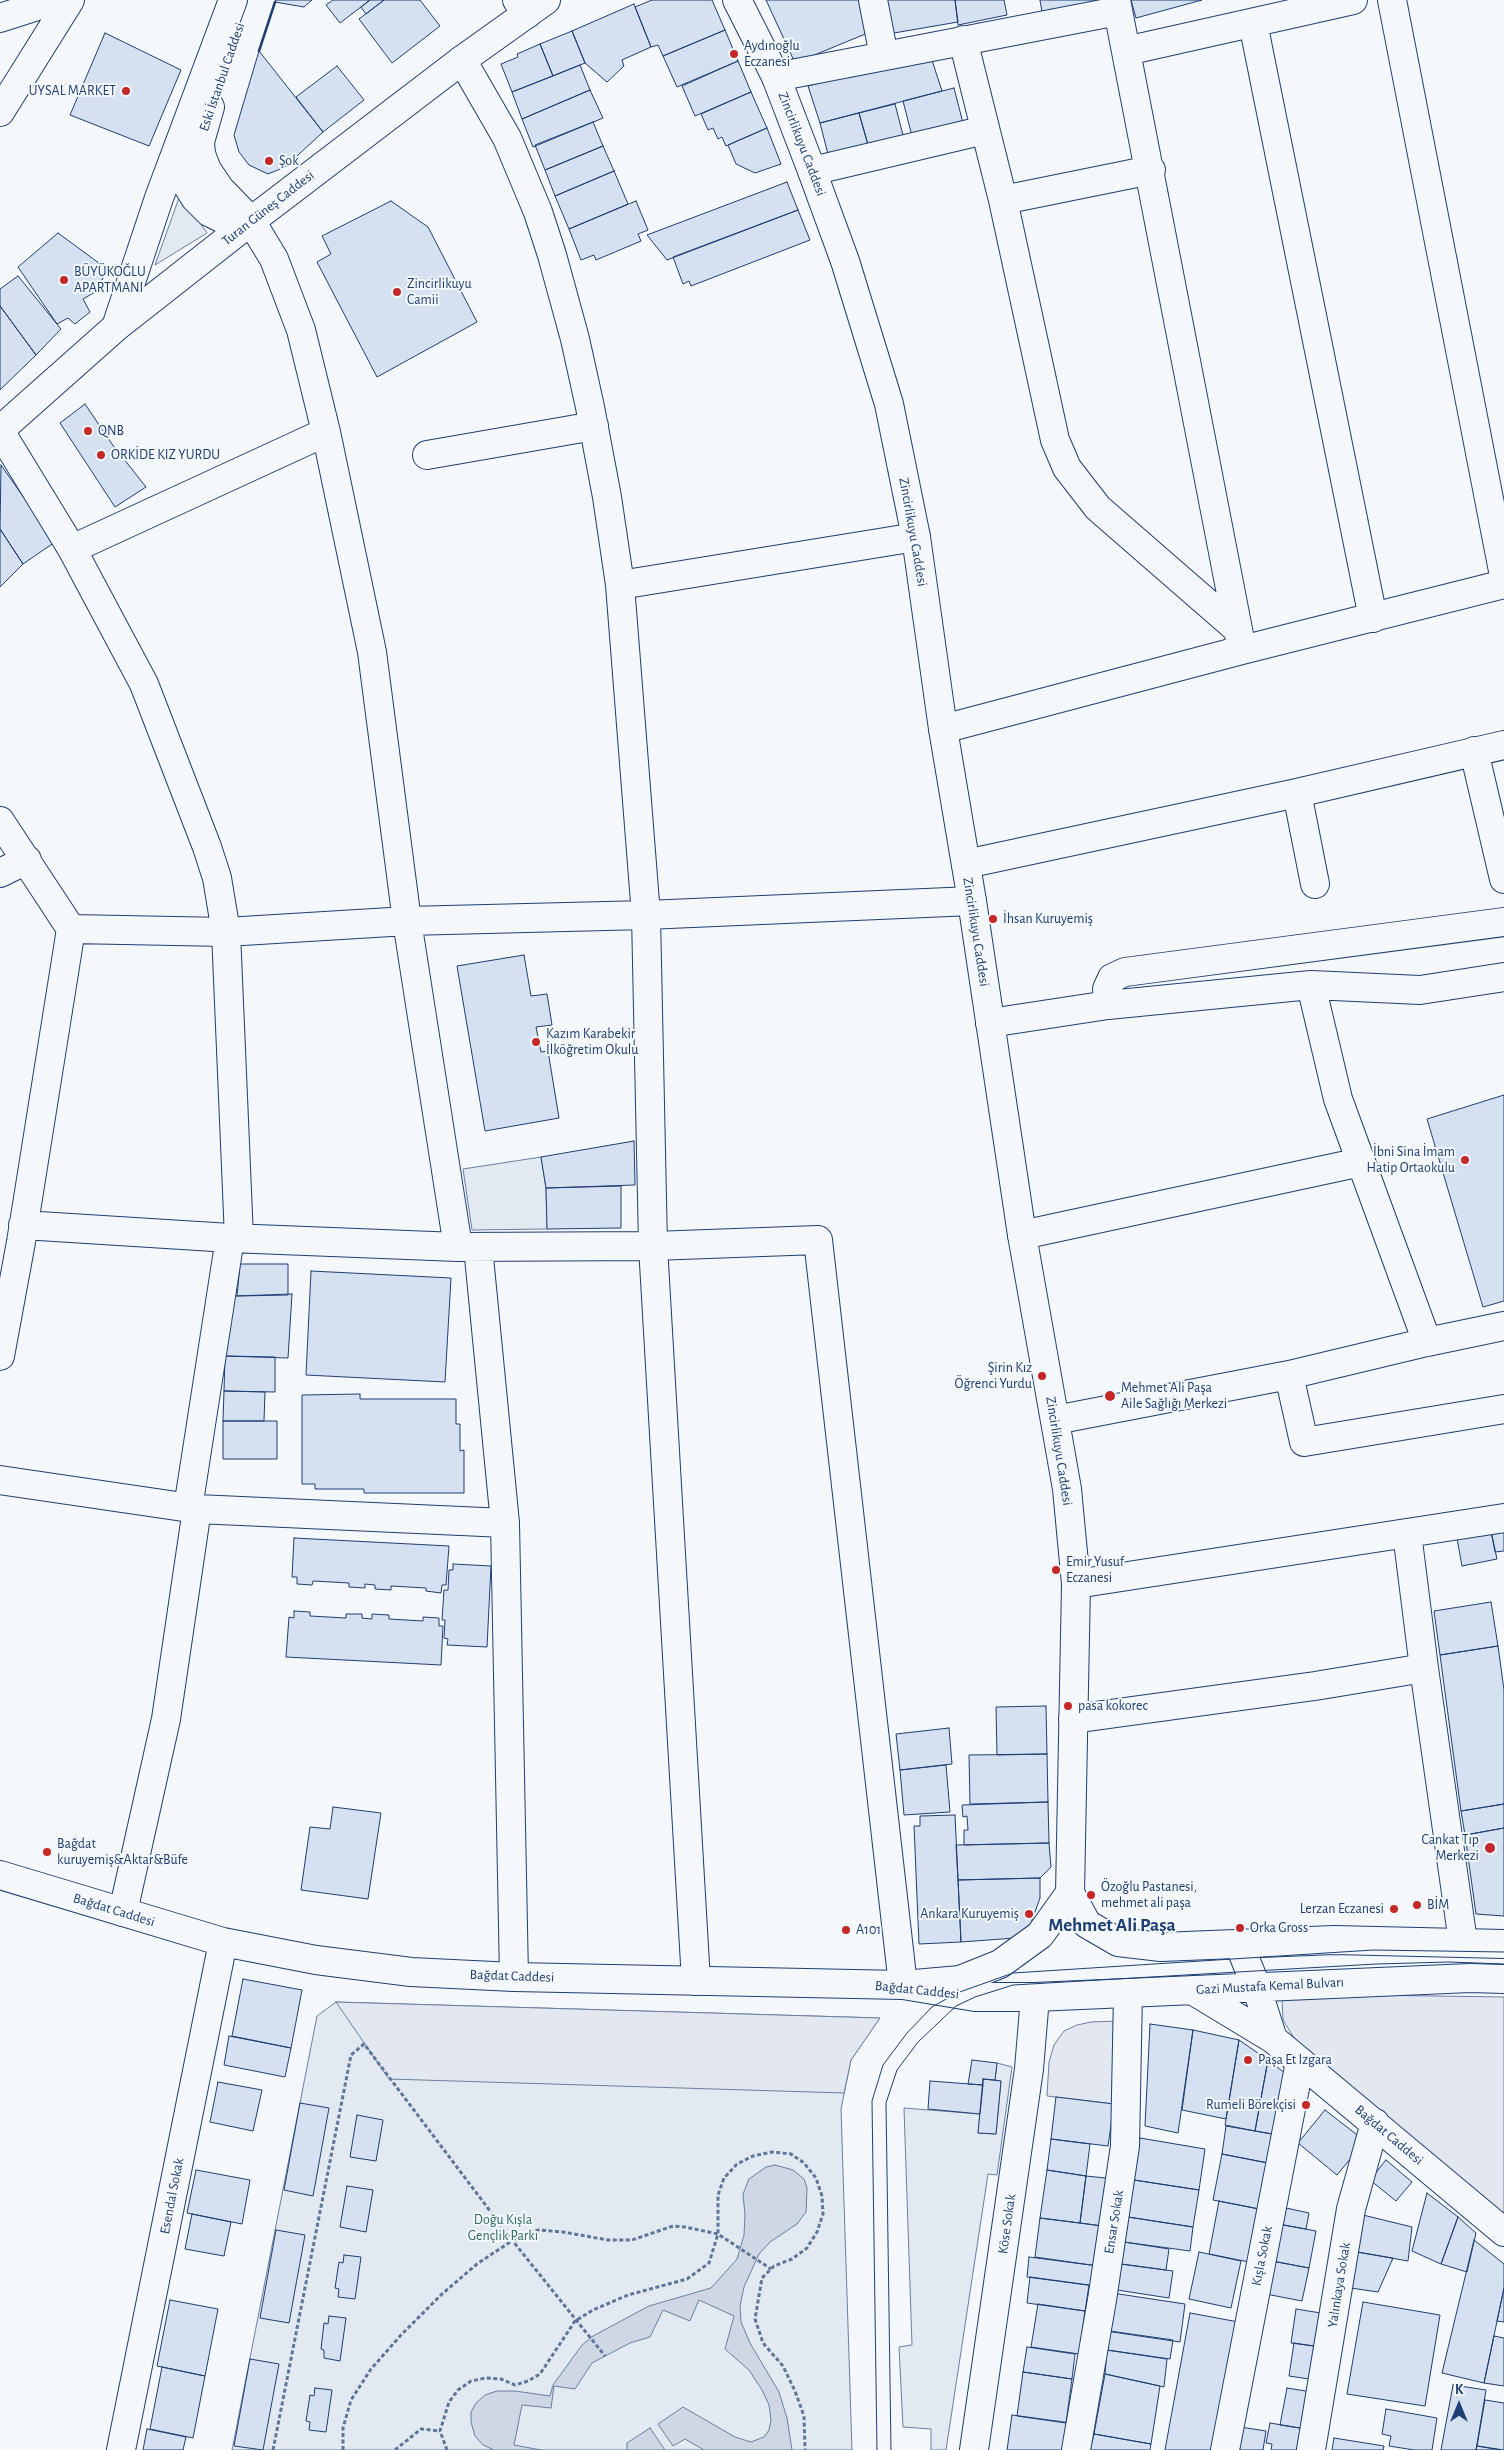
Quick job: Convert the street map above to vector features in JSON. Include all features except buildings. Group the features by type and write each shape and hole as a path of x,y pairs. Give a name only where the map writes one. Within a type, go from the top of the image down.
{"street":[{"path":"0,18 56,0"},
{"path":"0,112 70,0"},
{"name":"Eski İstanbul Caddesi","path":"116,327 182,137 233,0"},
{"name":"Eski İstanbul Caddesi","path":"248,0 205,121 200,142 207,170 250,221"},
{"name":"Zincirlikuyu Caddesi","path":"737,0 776,77 846,261 882,378 916,537 943,729 972,901 1022,1235 1068,1489 1076,1584 1070,1893 1087,1924 1118,1942 1161,1948 1238,1944"},
{"path":"873,0 884,56"},
{"path":"1126,52 1353,0"},
{"path":"1392,0 1504,576"},
{"name":"Turan Güneş Caddesi","path":"0,430 116,327 250,221 462,60 530,5"},
{"path":"776,77 963,40 1117,6 1239,639"},
{"path":"1253,22 1372,618"},
{"path":"963,40 1003,200 1055,440 1066,468 1098,508 1239,639"},
{"path":"462,60 508,138 538,212 575,339 608,496 620,585 646,916 653,1246 696,1980"},
{"path":"812,171 985,130"},
{"name":"Eski İstanbul Caddesi","path":"182,137 183,171 187,185 195,198 209,212 221,218 250,221"},
{"path":"1003,200 1150,170"},
{"path":"250,221 274,259 302,330 326,432 372,652 407,921 468,1247 505,1524 514,1977"},
{"path":"427,455 594,426"},
{"path":"0,430 72,550 144,684 208,847 220,892 226,932 234,1238 193,1508 166,1719 123,1912"},
{"path":"72,550 326,432"},
{"path":"620,585 916,537"},
{"path":"943,729 1239,639 1372,618 1504,584"},
{"path":"966,864 1297,794 1504,745"},
{"path":"1474,751 1504,879"},
{"path":"1297,794 1315,884"},
{"path":"0,821 71,929 15,1237 0,1356"},
{"path":"0,873 27,860"},
{"path":"71,929 226,932 407,921 646,916 972,901"},
{"path":"1108,1005 1107,989 1112,978 1125,972 1504,922"},
{"path":"990,1024 1108,1005 1311,985 1420,990 1504,978"},
{"path":"1311,985 1338,1099 1427,1342"},
{"path":"1022,1235 1361,1162"},
{"path":"15,1237 234,1238 468,1247 653,1246 818,1240 903,1986 960,1980 1000,1964 1040,1935 1070,1893"},
{"path":"1055,1420 1289,1375 1427,1342 1504,1326"},
{"path":"1289,1375 1304,1442 1504,1409"},
{"path":"0,1480 193,1508 505,1524"},
{"path":"1076,1584 1504,1518"},
{"path":"1407,1533 1463,1942"},
{"path":"1072,1719 1315,1686 1424,1668"},
{"name":"Bağdat Caddesi","path":"0,1875 222,1942 316,1960 411,1972 514,1977 903,1986 957,1992 975,1997 1035,1997"},
{"path":"1273,2039 1256,1986 1238,1944 1334,1940 1504,1944"},
{"name":"Esendal Sokak","path":"121,2450 222,1942"},
{"name":"Gazi Mustafa Kemal Bulvarı","path":"1035,1997 1256,1986 1470,1978 1504,1979"},
{"name":"Bağdat Caddesi","path":"1192,1990 1273,2039 1504,2232"},
{"name":"Ensar Sokak","path":"1076,2450 1102,2300 1125,2146 1128,1992"},
{"name":"Köse Sokak","path":"974,2450 1029,2069 1035,1997"},
{"name":"Kışla Sokak","path":"1225,2450 1300,2062"},
{"name":"Yalınkaya Sokak","path":"1311,2450 1351,2209 1375,2123"}],"path":[{"path":"273,2450 351,2055 364,2044 512,2240 575,2321 605,2356"},
{"path":"446,2450 440,2431 449,2402 458,2390 471,2381 486,2378 501,2379 515,2385 528,2381 540,2374 575,2321 593,2310 628,2295 687,2279 709,2263 718,2234 718,2195 724,2178 737,2164 753,2156 772,2152 791,2154 804,2163 816,2178 822,2196 822,2214 817,2232 807,2248 792,2259 774,2266 762,2278 755,2319 763,2343 783,2366 796,2391 804,2416 805,2450"},
{"path":"343,2450 343,2428 351,2400 371,2369 400,2335 442,2294 477,2264 522,2234 539,2230 608,2240 632,2240 672,2226 718,2234 771,2269"},
{"path":"395,2450 421,2429 440,2431"}],"green space":[{"path":"180,195 207,233 155,265"},
{"path":"541,1157 546,1188 547,1229 472,1230 463,1169"},
{"name":"Doğu Kışla Gençlik Parkı","path":"336,2002 880,2018 851,2060 841,2109 852,2450 232,2450 317,2016"},
{"path":"997,2063 1012,2067 997,2175 988,2174 946,2450 931,2450 931,2429 903,2427 899,2347 912,2345 904,2108 980,2114 978,2133 996,2134 1001,2081 995,2080"}],"shaded area":[{"path":"1294,1994 1504,1997 1504,2216 1296,2041 1283,2020 1282,2000"},
{"path":"336,2002 880,2018 851,2060 844,2093 389,2079"},
{"path":"1119,2021 1114,2104 1047,2096 1049,2062 1054,2045 1064,2031 1077,2025 1091,2022"},
{"path":"775,2165 793,2170 804,2179 807,2188 806,2212 797,2224 770,2242 759,2254 744,2287 740,2306 741,2322 750,2343 779,2392 787,2418 792,2450 704,2450 685,2439 673,2446 658,2424 683,2407 735,2437 751,2442 764,2437 769,2430 771,2420 769,2405 762,2390 749,2370 725,2349 734,2316 699,2300 690,2321 663,2310 650,2337 630,2343 592,2363 575,2389 554,2386 551,2408 522,2405 514,2445 541,2450 494,2450 483,2445 475,2436 471,2422 471,2412 476,2403 485,2395 497,2391 515,2391 550,2396 553,2385 582,2345 593,2336 649,2306 711,2288 737,2259 744,2235 743,2194 749,2179 766,2167"},
{"path":"650,2428 665,2450 627,2450 627,2443"}],"tram line":[{"path":"877,2450 872,2101 883,2065 907,2033 932,2007 957,1993 1013,1973 1373,1950 1504,1952"},
{"path":"891,2450 886,2103 897,2070 918,2042 956,2006 975,1997 1013,1985 1376,1964 1449,1962 1504,1964"}],"wall":[{"path":"259,51 275,2"}],"place":[{"name":"Aydınoğlu Eczanesi","path":"734,54"},
{"name":"UYSAL MARKET","path":"126,91"},
{"name":"Şok","path":"269,161"},
{"name":"BÜYÜKOĞLU APARTMANI","path":"64,280"},
{"name":"Zincirlikuyu Camii","path":"397,292"},
{"name":"QNB","path":"88,431"},
{"name":"ORKİDE KIZ YURDU","path":"101,455"},
{"name":"İhsan Kuruyemiş","path":"993,919"},
{"name":"Kazım Karabekir İlköğretim Okulu","path":"536,1042"},
{"name":"İbni Sina İmam Hatip Ortaokulu","path":"1465,1160"},
{"name":"Şirin Kız Öğrenci Yurdu","path":"1042,1376"},
{"name":"Mehmet Ali Paşa Aile Sağlığı Merkezi","path":"1110,1396"},
{"name":"Emir Yusuf Eczanesi","path":"1056,1570"},
{"name":"pasa kokorec","path":"1068,1706"},
{"name":"Cankat Tıp Merkezi","path":"1490,1848"},
{"name":"Bağdat kuruyemiş&Aktar&Büfe","path":"47,1852"},
{"name":"Özoğlu Pastanesi, mehmet ali paşa","path":"1091,1895"},
{"name":"BİM","path":"1417,1905"},
{"name":"Lerzan Eczanesi","path":"1394,1909"},
{"name":"Ankara Kuruyemiş","path":"1029,1914"},
{"name":"Orka Gross","path":"1240,1928"},
{"name":"A101","path":"846,1930"},
{"name":"Paşa Et Izgara","path":"1248,2060"},
{"name":"Rumeli Börekçisi","path":"1306,2105"}],"district":[{"name":"Mehmet Ali Paşa","path":"1112,1925"}]}
